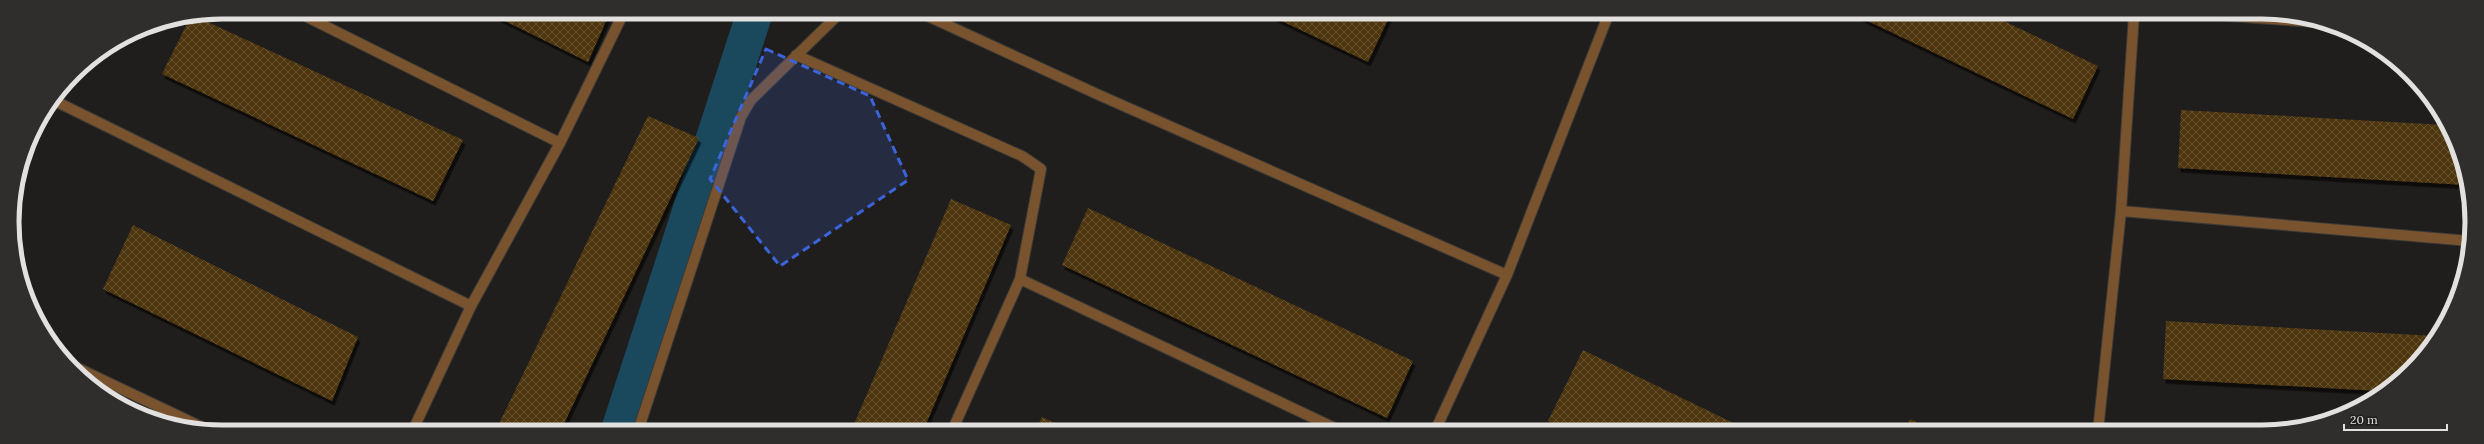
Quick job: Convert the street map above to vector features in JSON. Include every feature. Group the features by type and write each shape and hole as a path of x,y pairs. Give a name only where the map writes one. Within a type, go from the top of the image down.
{"lane":[{"path":"311,19 560,143"},
{"path":"415,425 471,306 560,143 621,19"},
{"path":"640,425 741,117 751,100 833,19"},
{"path":"933,19 1106,98 1507,276"},
{"path":"1438,425 1507,276 1606,19"},
{"path":"2099,425 2121,211 2134,19"},
{"path":"796,55 1022,156 1041,169 1020,279 955,425"},
{"path":"58,102 471,306"},
{"path":"2121,211 2464,240"},
{"path":"1020,279 1328,425"},
{"path":"83,371 192,422"}],"highlighted area":[{"path":"766,49 870,96 908,180 780,266 710,179"}],"building":[{"path":"501,19 607,19 588,62"},
{"path":"1278,19 1388,19 1368,62"},
{"path":"1864,19 1999,19 2098,66 2073,119"},
{"path":"203,20 463,140 433,201 162,74 188,22"},
{"path":"2181,110 2440,125 2450,144 2461,185 2178,168"},
{"path":"648,116 699,138 563,425 498,425"},
{"path":"951,199 1011,225 926,425 854,425"},
{"path":"1088,208 1413,361 1387,418 1062,265"},
{"path":"133,225 358,337 332,401 103,289"},
{"path":"2166,321 2430,336 2406,366 2375,391 2163,379"},
{"path":"1583,350 1738,425 1556,425 1548,421"},
{"path":"1042,417 1060,425 1038,425"},
{"path":"1910,419 1923,425 1907,425"}],"waterway":[{"path":"621,425 753,19"}]}
